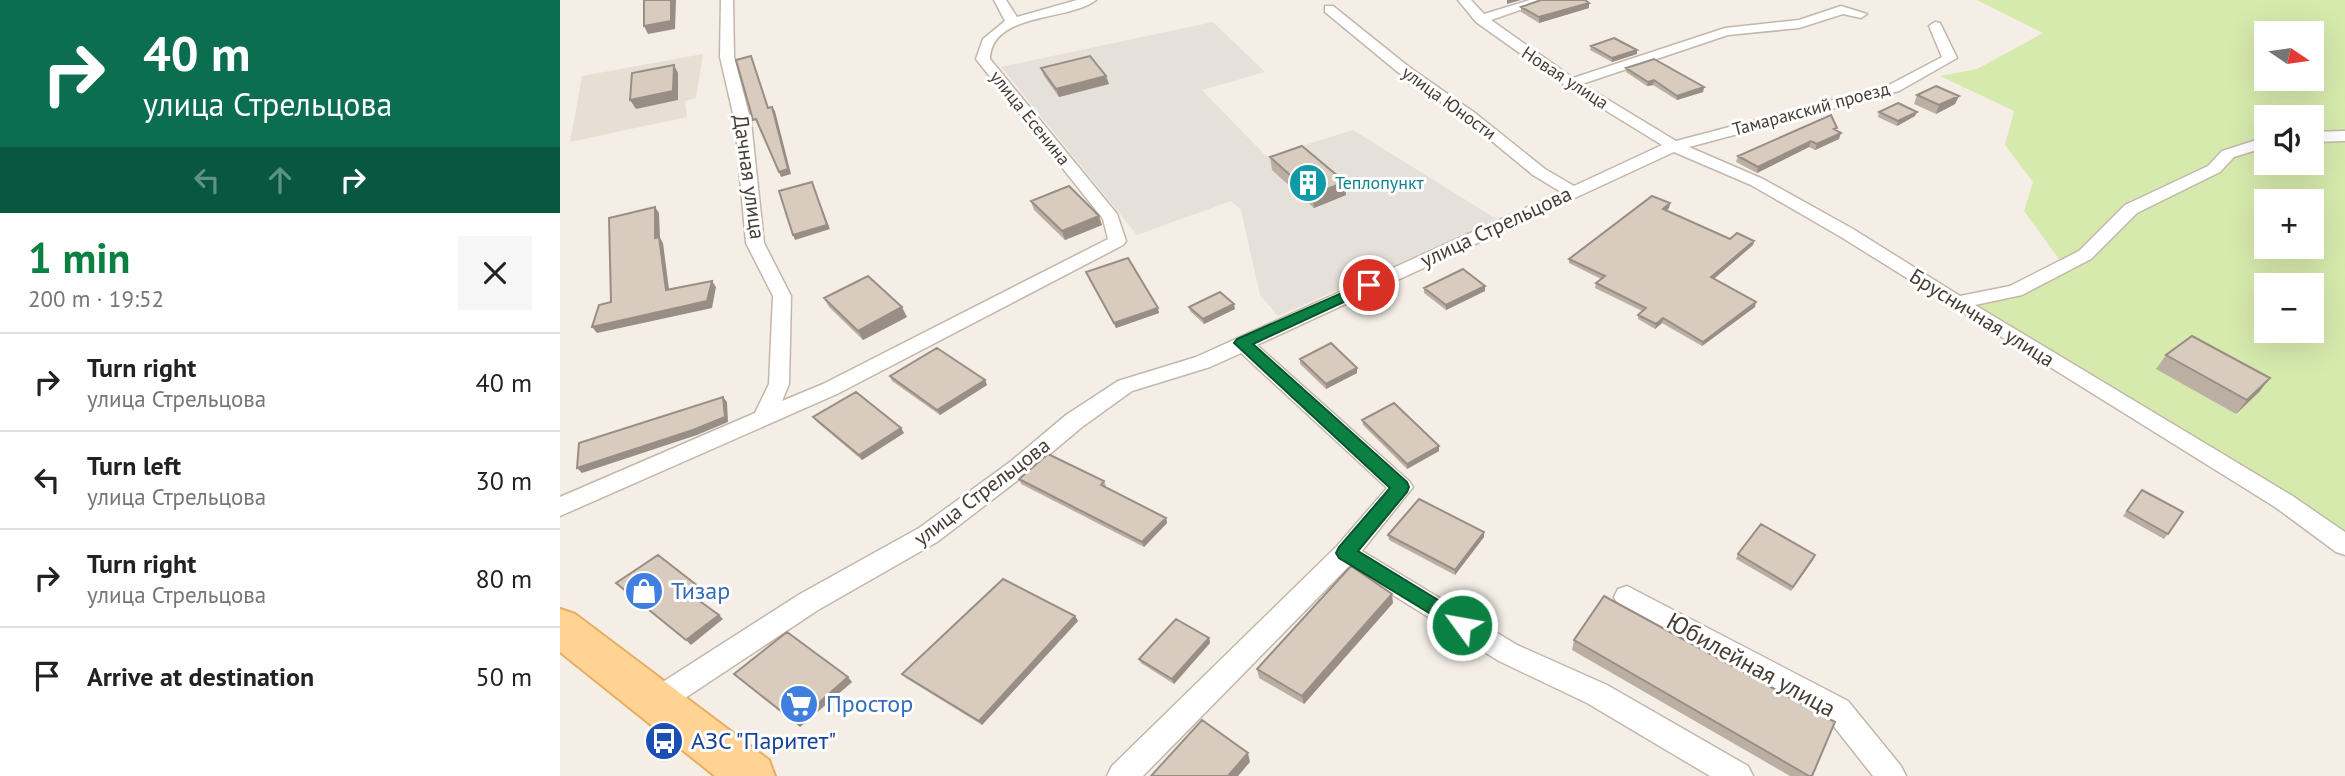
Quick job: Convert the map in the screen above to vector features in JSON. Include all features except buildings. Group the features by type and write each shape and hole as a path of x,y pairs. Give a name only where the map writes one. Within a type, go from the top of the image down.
{"main road":[{"path":"560,627 752,776"}],"street":[{"name":"Дачная улица","path":"727,0 727,57 743,122 755,243 782,296 779,384 764,418"},
{"path":"1000,0 1012,23 1090,0"},
{"name":"Новая улица","path":"1464,0 1481,19 1571,83 1674,146"},
{"path":"1481,19 1543,0"},
{"name":"улица Юности","path":"1329,9 1404,70 1470,116 1539,172 1573,192"},
{"path":"1571,83 1749,26 1804,25 1826,20 1840,10 1861,14"},
{"name":"улица Есенина","path":"764,418 831,388 1117,241 1111,218 983,59 982,49 990,37 1012,23"},
{"name":"Тамаракский проезд","path":"1674,146 1894,88 1950,58 1935,26"},
{"path":"2324,137 2345,136"},
{"name":"улица Стрельцова","path":"657,701 809,602 928,535 1018,468 1074,421 1125,386 1203,362 1674,146"},
{"name":"Брусничная улица","path":"1674,146 1757,182 1847,233 2283,502 2345,545"},
{"path":"1957,303 2014,291 2085,255 2131,209 2214,169 2228,154 2254,146"},
{"path":"1122,776 1346,553 1401,487 1242,343"},
{"path":"560,507 764,418"},
{"path":"1346,553 1508,653 1597,694 1738,776"},
{"name":"Юбилейная улица","path":"1627,597 1838,709 1891,776"}],"shaded area":[{"path":"1213,22 1265,72 1202,90 1267,157 1353,130 1498,220 1278,316 1260,295 1241,210 1231,201 1137,235 1001,67"},
{"path":"703,54 696,98 685,101 687,117 570,142 582,76"}],"green space":[{"path":"1977,0 2345,0 2345,545 1957,303 2014,291 2064,266 2024,211 2033,182 2005,145 2014,111 1940,76 1977,69 2043,33"}],"place":[{"name":"Теплопункт","path":"1308,183"},
{"name":"Тизар","path":"644,591"},
{"name":"Простор","path":"799,704"},
{"name":"АЗС \"Паритет\"","path":"664,741"}],"route":[{"path":"1369,285 1242,343 1401,487 1346,553 1462,625"}]}
